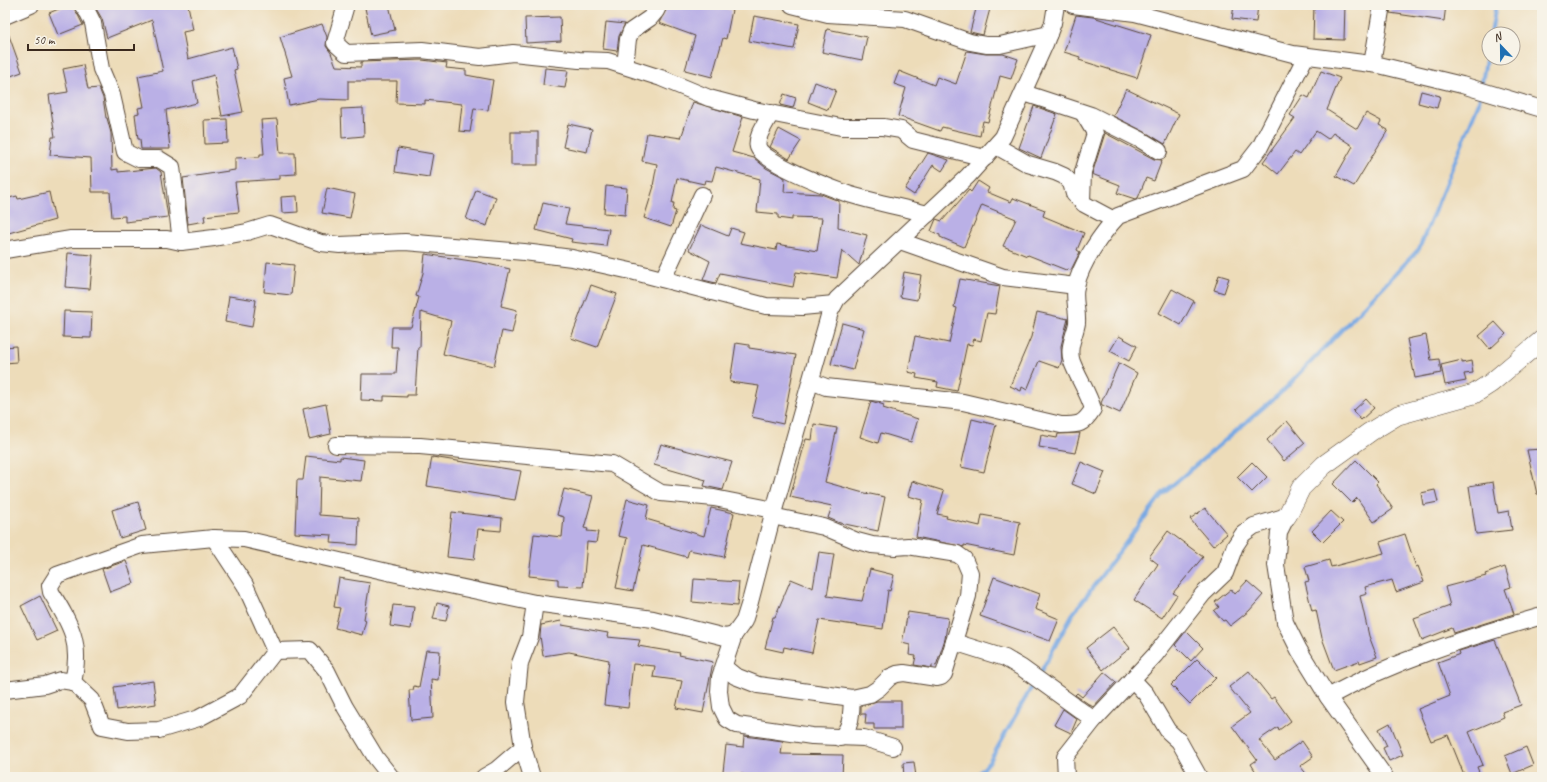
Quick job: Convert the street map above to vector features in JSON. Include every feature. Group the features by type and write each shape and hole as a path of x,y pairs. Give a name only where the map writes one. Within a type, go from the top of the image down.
{"street":[{"path":"5,16 31,5"},
{"path":"82,5 88,12 93,23 101,69 112,95 125,152 139,159 159,159 172,167 181,242"},
{"path":"346,5 335,43 346,53 422,50 480,57 513,53 579,60 608,61 661,78 709,98 771,113 841,127 883,126 901,130 914,140 990,152 1056,172 1064,176 1071,183 1074,194 1082,201 1114,220"},
{"path":"625,66 628,39 631,31 650,18 659,5"},
{"path":"792,5 828,14 907,12 970,42 986,45 1000,45 1049,34"},
{"path":"893,747 864,738 840,738 737,725 727,719 721,707 719,690 720,677 734,635 744,621 830,312 837,298 928,214 1003,137 1024,93 1049,34 1056,5"},
{"path":"1073,5 1135,13 1203,32 1306,56 1372,64 1462,85 1542,109"},
{"path":"1372,64 1382,5"},
{"path":"811,381 826,387 963,402 1061,425 1077,425 1086,420 1093,409 1089,394 1072,362 1070,353 1077,322 1076,286 1087,258 1118,216 1131,209 1243,169 1260,147 1306,56"},
{"path":"1024,93 1084,113 1140,140 1159,151"},
{"path":"771,113 758,140 758,147 766,157 781,166 846,193 928,214"},
{"path":"1082,201 1083,172 1095,133 1084,113"},
{"path":"663,279 702,195"},
{"path":"5,250 70,239 167,239 181,242 247,232 270,226 321,243 340,245 405,242 524,252 572,258 663,279 766,306 802,307 834,304"},
{"path":"900,241 1003,277 1076,286"},
{"path":"1385,777 1328,697 1299,650 1285,622 1276,565 1278,532 1302,488 1324,465 1370,432 1398,415 1474,394 1491,383 1542,340"},
{"path":"336,445 420,446 612,464 628,472 643,484 661,493 714,498 824,527 872,545 895,547 908,546 956,554 964,559 970,573 968,596 944,674 941,678 904,673 897,674 890,676 879,688 870,694 852,698 758,685 735,676 724,667"},
{"path":"1066,777 1065,756 1094,720 1132,680 1174,632 1202,594 1225,573 1235,546 1243,534 1254,526 1287,516"},
{"path":"73,682 77,665 75,638 51,592 50,586 57,575 142,545 214,538 244,539 392,573 535,603 653,619 725,637 734,635"},
{"path":"214,538 245,585 276,651"},
{"path":"532,777 523,747 516,702 520,663 530,637 535,603"},
{"path":"1328,697 1358,680 1404,661 1542,616"},
{"path":"954,642 1005,658 1022,668 1094,720"},
{"path":"5,690 45,685 60,680 73,682 92,700 102,726 128,731 159,730 199,718 240,696 276,651 310,650 327,671 345,707 372,752 391,777"},
{"path":"1132,680 1146,694 1168,731 1179,741 1200,777"},
{"path":"840,738 848,729 850,723 852,698"},
{"path":"484,777 496,770 523,747"}],"building":[{"path":"68,5 73,5 83,25 58,35 49,13"},
{"path":"94,5 188,5 193,30 183,32 188,59 232,47 237,69 234,70 243,112 222,116 214,75 193,81 197,103 166,110 170,149 141,149 140,139 138,139 135,114 139,113 138,108 144,107 138,76 163,71 152,20 107,38 102,19"},
{"path":"377,5 389,5 395,30 371,35 365,8"},
{"path":"668,5 708,5 732,10 726,39 723,38 712,77 685,70 695,36 659,23"},
{"path":"977,5 991,5 983,35 970,32"},
{"path":"1234,5 1258,5 1256,22 1232,19"},
{"path":"1314,5 1345,5 1344,40 1313,39"},
{"path":"1391,5 1446,5 1444,21 1390,13"},
{"path":"1076,15 1093,17 1151,35 1137,78 1079,60 1080,57 1064,52"},
{"path":"754,16 799,24 794,49 749,41"},
{"path":"560,17 561,41 526,43 525,18"},
{"path":"606,22 625,24 619,36 617,51 603,49"},
{"path":"322,24 327,37 326,46 331,53 336,66 361,67 361,62 422,60 447,63 446,68 466,70 466,75 493,80 488,110 474,108 470,132 459,131 462,104 425,100 425,104 396,103 397,81 348,81 348,100 319,99 289,105 284,78 292,76 280,37"},
{"path":"827,29 867,37 862,60 822,52"},
{"path":"7,30 22,72 8,77 5,68 5,31"},
{"path":"967,51 986,54 1003,54 1018,59 1011,79 1000,76 988,122 983,121 980,136 942,127 940,131 898,116 906,88 894,84 899,71 934,85 937,77 956,84"},
{"path":"83,65 88,89 99,88 103,98 106,118 111,133 112,170 118,169 118,172 156,168 161,172 168,217 125,222 125,216 112,217 110,192 92,192 91,158 50,155 52,137 55,137 49,95 68,92 63,69"},
{"path":"545,68 568,70 565,88 543,85"},
{"path":"1321,71 1340,78 1327,110 1357,129 1366,113 1381,121 1379,125 1388,130 1354,186 1336,176 1353,146 1333,133 1328,139 1316,131 1299,155 1295,152 1278,174 1263,162 1295,118 1290,115 1303,95 1309,98"},
{"path":"815,82 836,90 828,110 808,102"},
{"path":"1126,89 1179,114 1165,144 1113,116"},
{"path":"1421,91 1440,96 1437,108 1418,103"},
{"path":"784,94 796,98 793,108 780,105"},
{"path":"693,102 743,117 732,152 754,158 766,168 785,178 784,192 821,194 839,201 838,228 867,235 859,265 842,250 837,278 796,272 793,287 720,273 716,283 703,280 710,261 689,250 701,225 728,236 731,228 744,232 740,243 776,250 777,244 817,251 822,218 792,217 792,220 778,218 778,214 757,212 760,179 716,167 712,181 705,180 704,184 677,178 672,203 674,203 673,210 676,211 671,227 644,218 654,186 657,164 642,161 647,133 681,138"},
{"path":"1034,106 1057,114 1041,158 1019,148"},
{"path":"363,108 364,136 342,138 341,109"},
{"path":"227,119 228,143 205,144 204,120"},
{"path":"277,119 280,153 295,153 296,174 280,175 280,179 235,182 239,212 204,216 205,221 188,224 183,178 235,170 235,158 260,157 260,154 264,154 261,120"},
{"path":"568,124 592,129 587,152 563,147"},
{"path":"779,129 801,141 789,159 770,147"},
{"path":"511,132 538,132 538,165 511,165"},
{"path":"1105,133 1154,159 1162,160 1154,181 1146,178 1138,198 1135,199 1117,193 1120,185 1092,174"},
{"path":"398,148 433,154 429,177 395,172"},
{"path":"928,153 949,160 942,171 933,165 914,195 905,189"},
{"path":"978,181 989,188 987,192 1011,202 1013,198 1045,210 1043,216 1084,233 1077,250 1080,252 1071,270 1066,270 1003,246 1016,219 982,205 964,247 940,237 940,235 931,231 936,219 942,221 969,190 971,192"},
{"path":"606,186 627,188 625,215 604,213"},
{"path":"327,188 355,194 350,218 322,213"},
{"path":"476,190 496,197 487,226 466,219"},
{"path":"49,192 55,220 5,234 5,199 17,196 18,199"},
{"path":"297,196 298,212 282,213 281,197"},
{"path":"543,203 569,209 565,224 609,229 606,246 571,242 572,239 536,230"},
{"path":"68,253 93,255 90,289 65,287"},
{"path":"425,254 478,262 510,269 501,306 517,310 512,333 502,331 494,366 443,354 451,321 421,312 420,347 418,347 415,395 407,395 407,397 384,396 384,401 361,400 362,374 396,374 398,347 391,347 392,327 411,327 419,297 416,296 423,273"},
{"path":"267,262 294,265 291,295 264,292"},
{"path":"904,272 921,275 917,300 900,297"},
{"path":"1219,275 1229,278 1224,293 1214,290"},
{"path":"960,279 1000,286 995,314 987,313 981,341 974,339 972,345 967,344 957,391 937,387 938,382 916,378 917,374 908,372 915,336 949,343 957,308 954,307"},
{"path":"591,285 617,294 597,347 571,338"},
{"path":"1172,289 1194,301 1181,325 1159,313"},
{"path":"229,296 256,300 252,327 225,322"},
{"path":"64,311 92,312 91,338 63,337"},
{"path":"1037,312 1068,319 1061,346 1062,360 1059,368 1039,361 1027,390 1022,387 1021,391 1010,386 1031,337"},
{"path":"1495,322 1506,334 1490,349 1479,336"},
{"path":"842,323 864,329 853,370 831,364"},
{"path":"1426,335 1431,360 1439,359 1441,373 1415,378 1407,339"},
{"path":"1119,336 1137,346 1129,361 1110,351"},
{"path":"736,343 749,345 749,348 796,355 783,424 752,417 759,386 730,382"},
{"path":"16,346 17,362 5,363 5,347"},
{"path":"1462,360 1462,363 1471,361 1473,373 1464,374 1466,381 1445,385 1441,365"},
{"path":"1119,363 1137,373 1120,413 1102,405 1101,403"},
{"path":"1366,399 1374,408 1361,420 1353,411"},
{"path":"871,401 884,405 883,408 918,419 911,442 881,433 878,443 860,437"},
{"path":"326,404 331,434 309,439 303,409"},
{"path":"972,419 996,425 984,472 961,467"},
{"path":"1287,421 1305,443 1284,461 1267,440"},
{"path":"814,424 837,428 825,482 860,492 885,497 878,531 840,523 828,518 832,506 790,497 806,439 812,440"},
{"path":"1080,433 1075,453 1039,447 1041,435 1057,438 1058,434"},
{"path":"661,444 732,462 723,490 704,486 706,480 654,465"},
{"path":"1542,449 1542,494 1537,494 1527,450"},
{"path":"306,456 340,460 340,457 364,460 361,481 320,477 319,515 359,518 358,545 331,543 332,535 295,533 297,480 303,480"},
{"path":"432,457 521,471 515,500 427,486"},
{"path":"1356,460 1378,482 1376,484 1393,509 1374,522 1357,498 1352,503 1333,484"},
{"path":"1081,462 1105,472 1096,494 1072,484"},
{"path":"1252,462 1267,477 1252,492 1237,477"},
{"path":"912,481 944,491 937,514 947,516 946,518 980,526 982,515 1020,522 1014,555 916,537 923,500 908,496"},
{"path":"1493,482 1498,513 1509,511 1512,530 1476,534 1469,486"},
{"path":"564,489 593,496 584,528 588,529 587,531 598,532 596,543 587,542 583,587 558,586 558,579 529,576 534,534 562,537 564,517 557,515"},
{"path":"1435,490 1438,502 1423,505 1421,493"},
{"path":"627,499 649,505 646,519 704,536 711,508 734,513 724,557 689,550 687,557 643,545 633,591 616,588 627,538 618,536"},
{"path":"138,502 146,530 120,538 112,510"},
{"path":"1205,508 1227,534 1213,546 1190,519"},
{"path":"1331,511 1343,522 1323,542 1312,531"},
{"path":"452,512 502,518 501,531 478,529 474,560 447,557"},
{"path":"1168,531 1203,557 1173,593 1177,595 1162,618 1134,600 1158,564 1149,557"},
{"path":"1405,534 1416,567 1418,566 1424,582 1396,592 1392,580 1365,587 1367,594 1360,596 1369,636 1377,657 1360,663 1359,661 1334,670 1322,638 1316,610 1312,611 1305,582 1309,581 1305,567 1329,560 1331,567 1384,553 1380,542"},
{"path":"819,552 834,554 827,596 862,601 870,569 894,575 890,591 888,590 883,629 819,620 812,653 784,647 783,652 765,648 773,617 775,617 791,579 813,588"},
{"path":"126,561 134,583 110,592 102,569"},
{"path":"1505,567 1511,587 1505,589 1514,614 1454,633 1452,628 1422,640 1414,619 1450,606 1445,587 1486,576 1485,574"},
{"path":"994,577 1040,594 1035,609 1059,619 1050,641 980,616"},
{"path":"339,578 370,583 364,619 366,620 362,635 335,628 340,608 334,607"},
{"path":"694,579 739,582 737,606 692,602"},
{"path":"1247,581 1263,595 1249,611 1230,626 1214,611 1219,607 1215,602 1231,589 1235,594"},
{"path":"40,596 57,631 37,640 21,606"},
{"path":"437,603 449,606 446,621 433,619"},
{"path":"393,605 414,607 411,629 390,626"},
{"path":"908,612 948,618 945,639 936,666 932,665 932,668 914,665 916,656 909,655 910,645 902,643"},
{"path":"561,621 562,625 608,633 607,637 640,640 638,646 680,653 679,655 713,662 703,713 676,708 682,681 653,677 655,666 633,664 628,708 604,705 609,660 569,652 543,656 540,636 541,625"},
{"path":"1113,627 1130,648 1103,670 1086,648"},
{"path":"1186,631 1203,648 1191,661 1175,645"},
{"path":"1495,640 1521,705 1502,712 1504,717 1469,732 1483,765 1477,767 1481,777 1465,777 1448,735 1431,741 1418,709 1450,696 1438,662 1460,654 1459,651"},
{"path":"426,650 440,651 438,680 431,679 433,718 411,720 409,690 413,690 414,686 419,687"},
{"path":"1197,659 1216,678 1190,704 1171,685"},
{"path":"1249,671 1271,699 1274,697 1291,721 1279,730 1278,727 1259,740 1275,760 1302,741 1313,757 1300,766 1309,777 1259,777 1251,764 1257,760 1232,726 1250,713 1229,687"},
{"path":"1104,672 1116,682 1093,707 1075,695 1077,693 1082,697"},
{"path":"153,681 156,704 117,710 114,687"},
{"path":"877,701 901,701 901,729 874,729 874,724 865,724 866,714 861,714 861,706"},
{"path":"1063,709 1077,719 1071,733 1054,725"},
{"path":"1390,723 1403,755 1389,761 1383,748 1387,746 1379,729"},
{"path":"744,736 783,741 781,754 843,755 842,777 766,777 723,772 726,745 743,747"},
{"path":"1526,747 1533,765 1512,774 1505,756"},
{"path":"914,762 916,777 904,777 903,763"}],"waterway":[{"path":"1492,26 1496,5"},
{"path":"1481,88 1485,66"},
{"path":"1039,675 1072,615 1163,493 1284,390 1419,249 1479,102 1480,95"},
{"path":"976,777 990,761 1035,681"}]}
